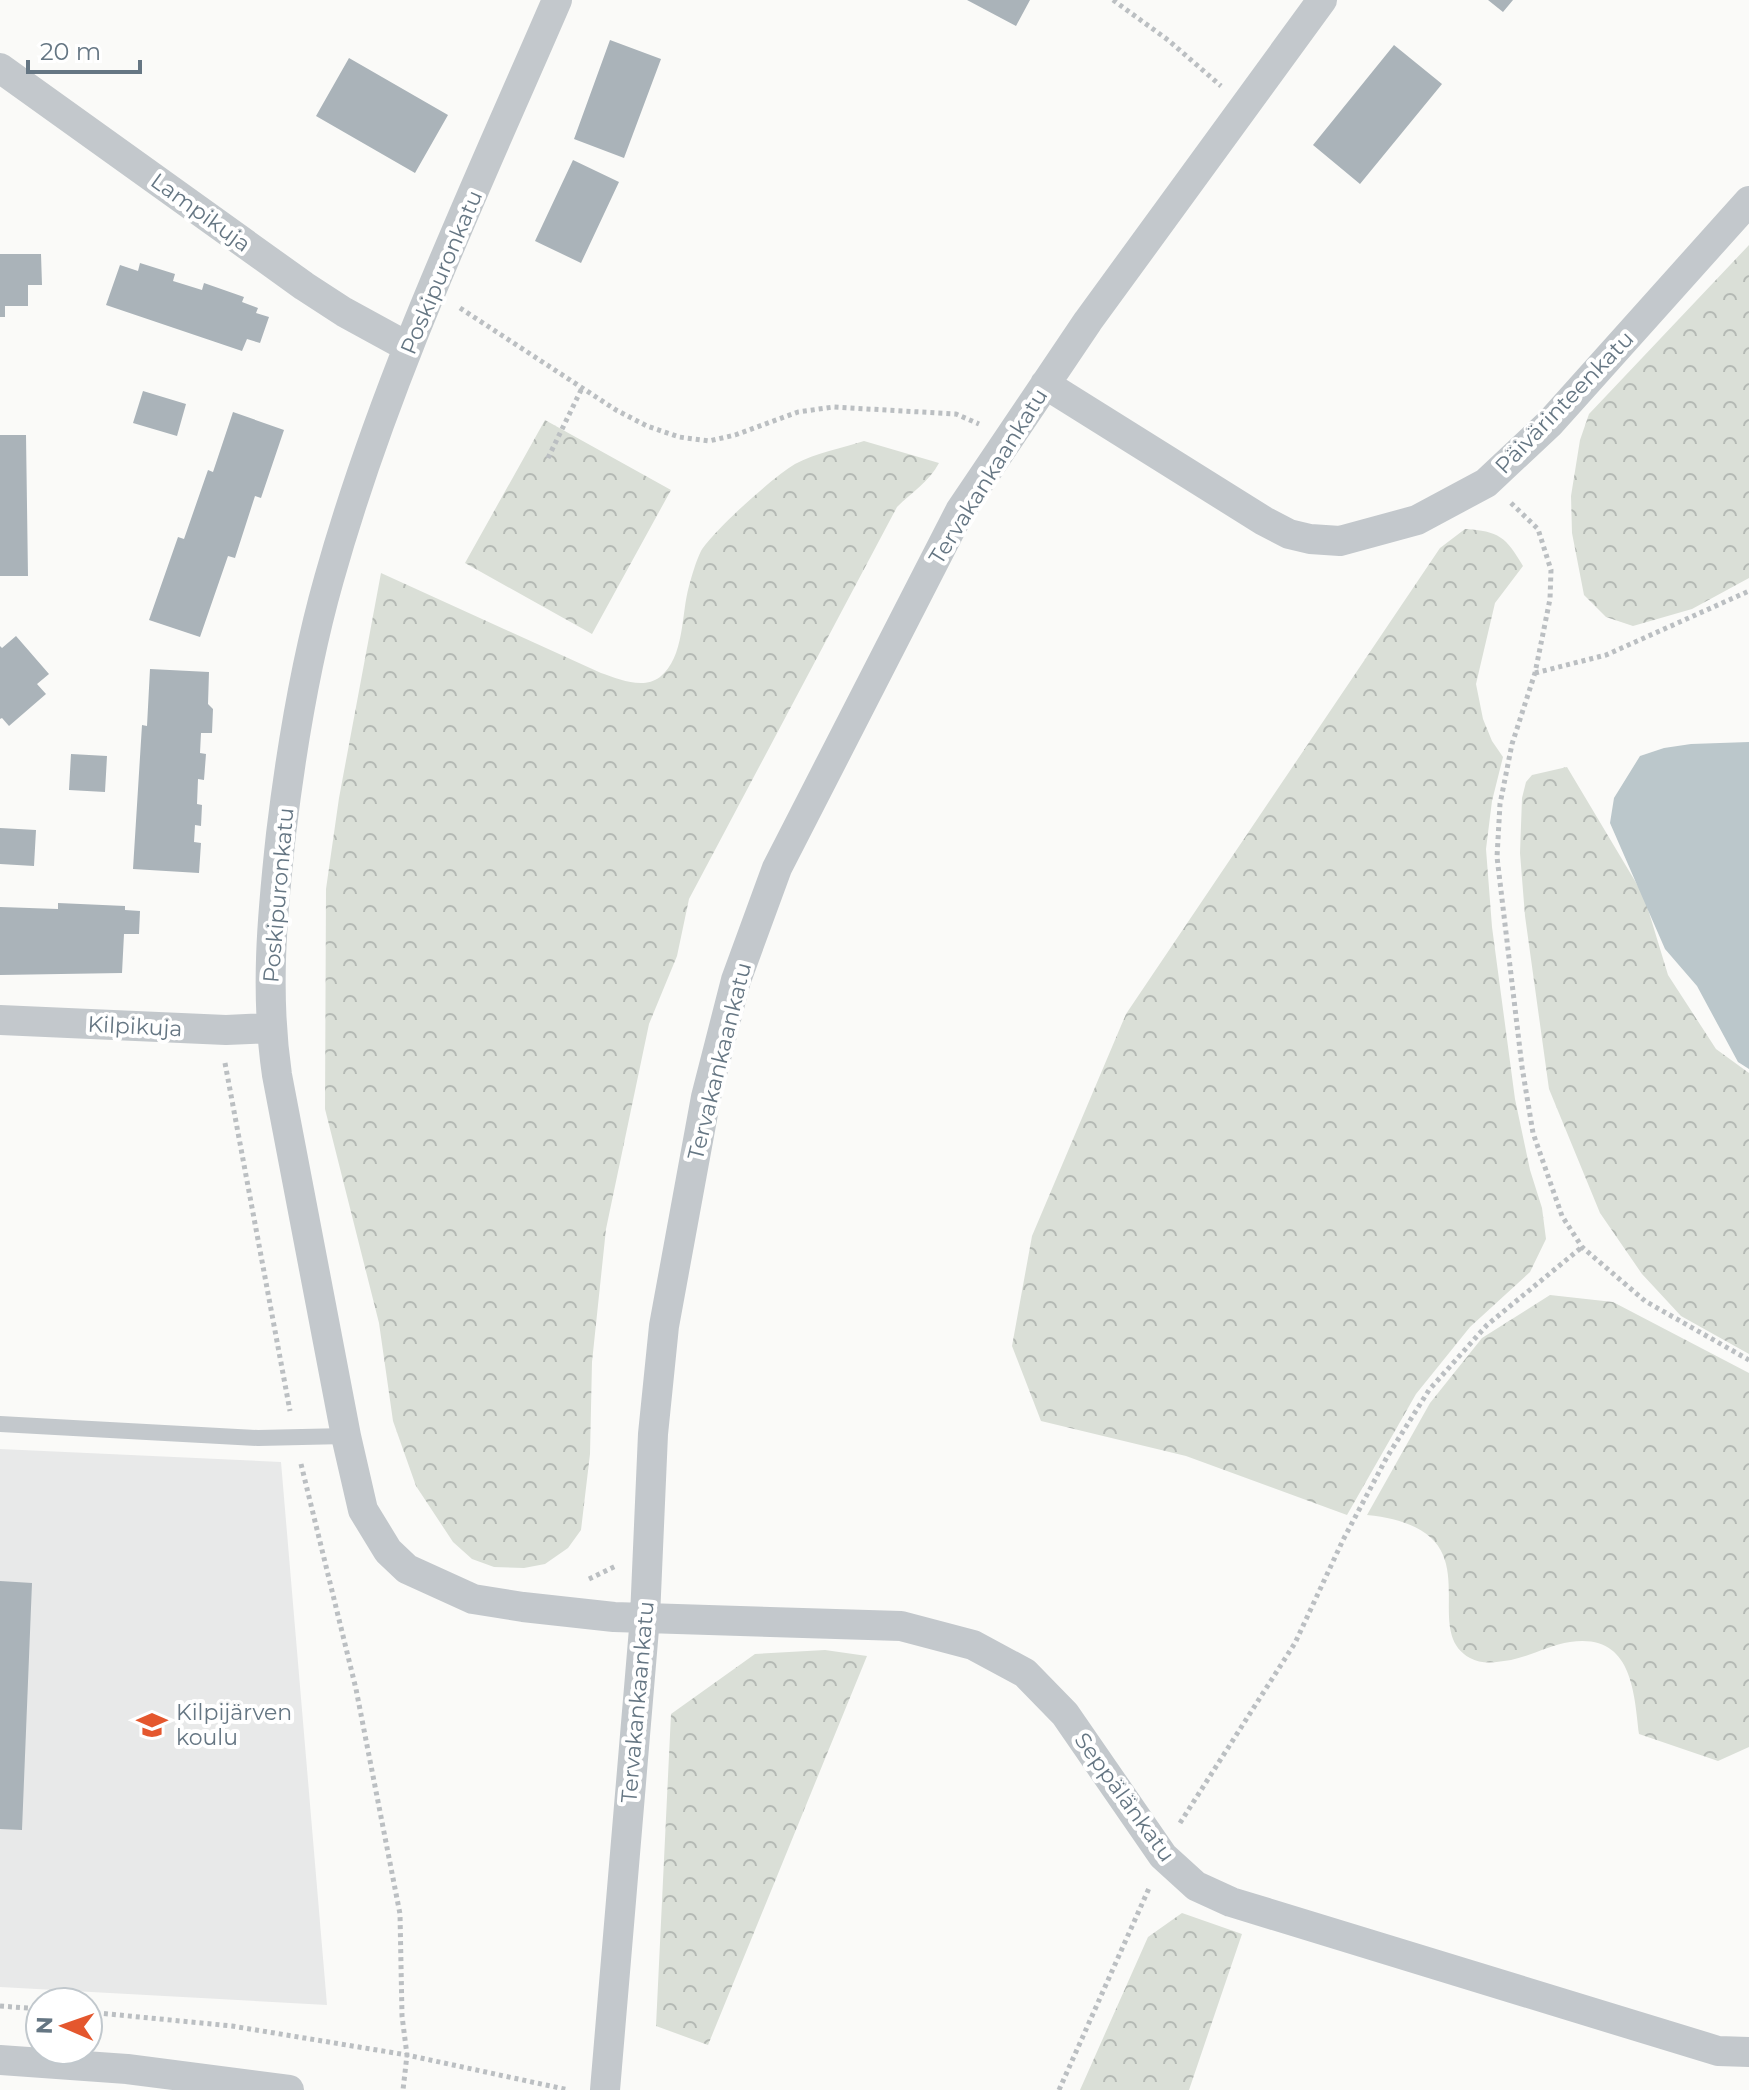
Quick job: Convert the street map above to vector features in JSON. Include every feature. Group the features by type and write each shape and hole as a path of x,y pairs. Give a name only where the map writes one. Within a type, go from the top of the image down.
{"street":[{"name":"Poskipuronkatu","path":"557,0 408,347 328,580 287,786 271,924 270,1028 346,1436 363,1510 388,1551 407,1569 473,1599 614,1617 645,1617"},
{"name":"Tervakankaankatu","path":"605,2090 645,1617 653,1434 664,1326 706,1097 736,980 777,868 960,511 1045,384 1322,0"},
{"name":"Lampikuja","path":"0,68 304,286 408,347"},
{"name":"Päivärinteenkatu","path":"1045,384 1264,521 1289,534 1340,541 1417,520 1486,483 1550,423 1749,201"},
{"name":"Kilpikuja","path":"0,1020 226,1030 270,1028"},
{"name":"Seppälänkatu","path":"645,1617 901,1626 973,1645 1025,1673 1065,1714 1163,1856 1196,1886 1231,1902 1718,2051 1749,2052"},
{"path":"0,2060 127,2069 289,2090"}],"lane":[{"path":"0,1424 295,1439 346,1436"}],"path":[{"path":"1113,0 1168,40 1223,88"},
{"path":"455,305 582,388 647,426 679,437 709,441 798,412 833,407 956,414 980,424"},
{"path":"548,458 582,388"},
{"path":"1486,483 1538,529 1551,570 1550,599 1535,673 1512,744 1500,804 1497,857 1533,1133 1562,1216 1582,1247 1645,1301 1749,1360"},
{"path":"1535,673 1606,655 1749,591"},
{"path":"226,1030 225,1073 295,1439 356,1689 400,1914 402,2016 407,2055 403,2090"},
{"path":"1059,2090 1172,1835 1295,1643 1379,1471 1429,1390 1487,1325 1582,1247"},
{"path":"587,1580 616,1566"},
{"path":"0,2006 24,2008"},
{"path":"104,2014 232,2026 407,2055 569,2090"}],"shaded area":[{"path":"1749,742 1749,1069 1738,1062 1697,986 1665,949 1610,823 1614,798 1640,756 1691,744"},
{"name":"Kilpijärven koulu","path":"0,1449 281,1462 327,2005 104,1993 104,1986 0,1987"}],"green space":[{"path":"1749,245 1749,578 1692,609 1633,626 1606,617 1584,595 1572,533 1571,496 1580,440 1589,414"},
{"path":"545,420 671,490 592,634 465,563"},
{"path":"864,441 939,463 897,507 689,899 677,956 649,1024 606,1229 592,1362 590,1454 581,1530 568,1548 545,1564 524,1568 494,1567 472,1559 453,1542 416,1486 393,1421 379,1323 325,1109 326,889 339,798 381,573 601,673 646,683 660,677 674,658 691,577 701,551 718,530 795,464"},
{"path":"1465,529 1500,537 1512,548 1523,566 1495,603 1476,684 1483,719 1503,757 1492,801 1486,849 1492,927 1515,1099 1530,1170 1542,1208 1546,1239 1530,1272 1470,1327 1416,1394 1347,1515 1186,1456 1041,1421 1012,1346 1032,1236 1126,1014 1440,548"},
{"path":"1567,767 1644,896 1668,975 1716,1049 1749,1073 1749,1354 1681,1316 1642,1274 1600,1213 1549,1089 1525,916 1520,853 1522,798 1526,782 1532,775"},
{"path":"1550,1295 1613,1302 1749,1373 1749,1747 1718,1761 1639,1734 1635,1699 1626,1668 1606,1646 1570,1642 1511,1660 1485,1662 1470,1658 1455,1644 1450,1625 1444,1558 1432,1539 1408,1524 1367,1515 1430,1403 1482,1338"},
{"path":"825,1650 867,1656 708,2045 656,2026 671,1714 755,1654"},
{"path":"1182,1913 1242,1934 1189,2090 1080,2090 1148,1937"}],"building":[{"path":"967,0 1030,0 1016,26"},
{"path":"1488,0 1513,0 1503,12"},
{"path":"610,40 661,59 624,158 574,139"},
{"path":"1394,45 1442,84 1360,184 1313,145"},
{"path":"349,58 448,115 415,173 316,116"},
{"path":"573,160 619,182 581,263 535,241"},
{"path":"0,254 41,254 42,285 28,285 28,306 5,306 5,317 0,317"},
{"path":"140,263 175,274 173,281 202,290 204,283 244,297 242,302 258,308 256,313 269,317 260,343 247,339 242,351 106,305 120,265 138,271"},
{"path":"143,391 186,404 177,436 133,423"},
{"path":"233,412 284,430 261,498 255,496 235,558 228,556 200,637 149,620 178,537 184,539 208,470 213,472"},
{"path":"0,435 26,435 28,576 0,576"},
{"path":"16,636 49,674 37,684 46,694 9,726 0,719 0,646 2,648"},
{"path":"150,669 209,672 208,704 213,709 212,733 201,733 200,753 206,754 204,780 198,779 197,804 202,805 201,826 195,825 194,842 201,843 199,873 133,869 142,725 147,726"},
{"path":"71,754 107,756 105,792 69,790"},
{"path":"0,828 36,830 34,866 0,864"},
{"path":"58,903 125,906 125,910 140,911 139,934 124,934 122,973 0,975 0,907 58,909"},
{"path":"0,1581 32,1583 22,1830 0,1829"}],"place":[{"name":"Kilpijärven koulu","path":"152,1725"}]}
